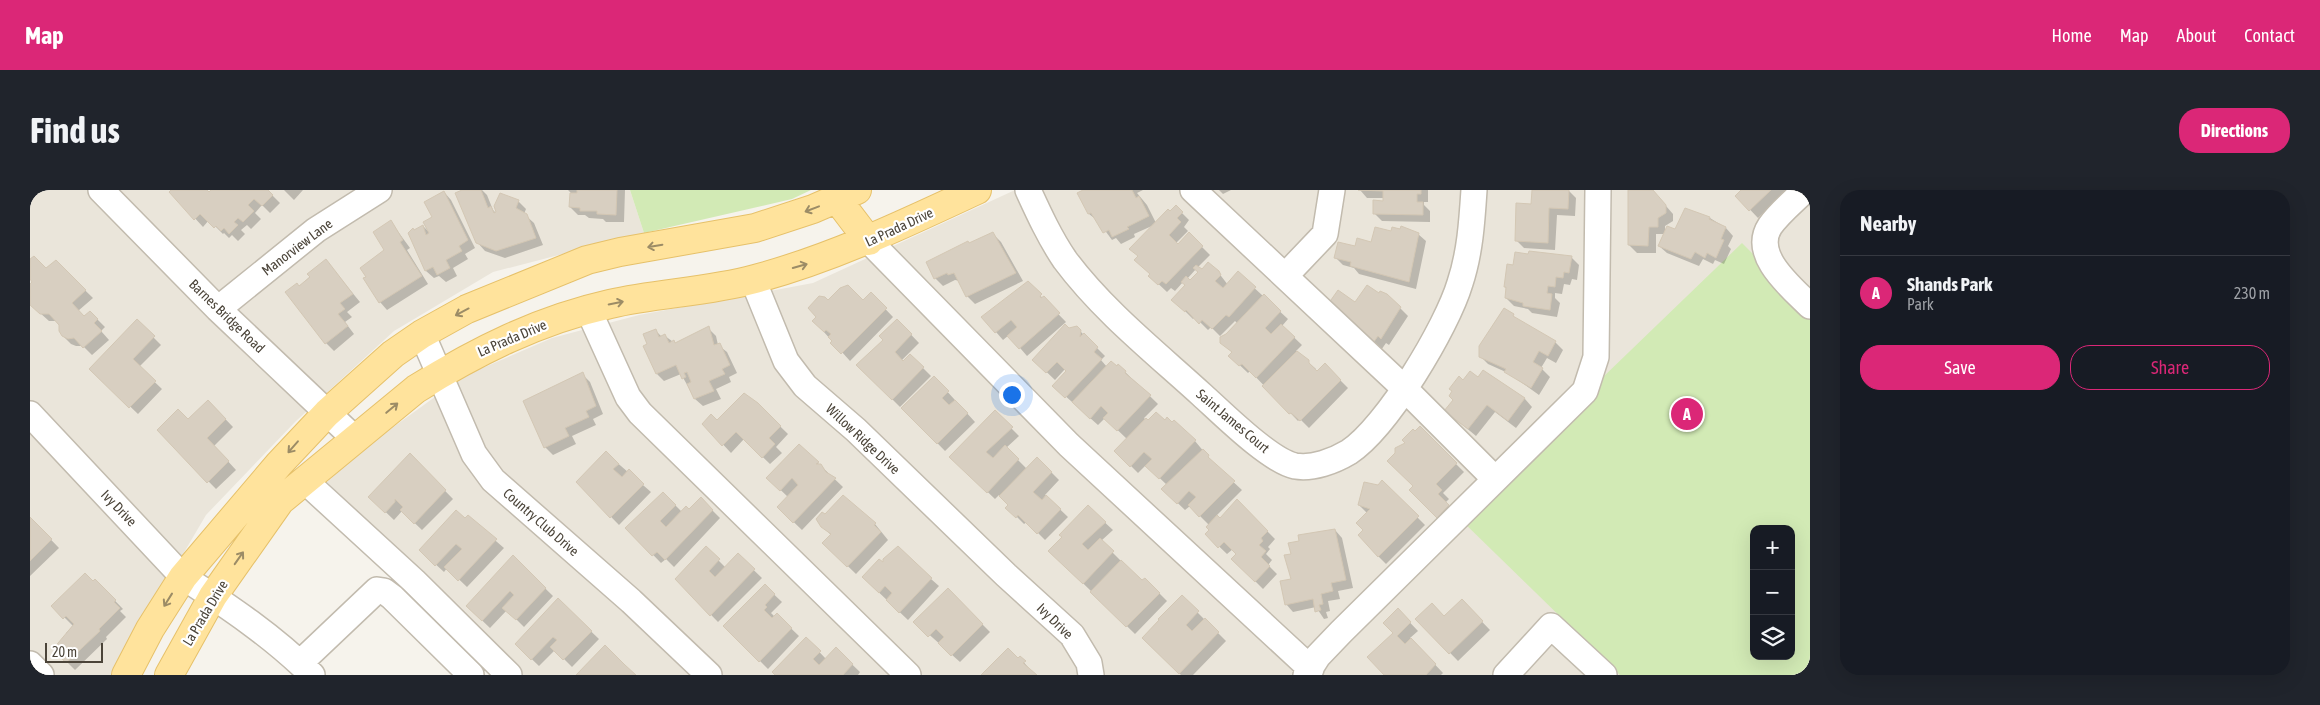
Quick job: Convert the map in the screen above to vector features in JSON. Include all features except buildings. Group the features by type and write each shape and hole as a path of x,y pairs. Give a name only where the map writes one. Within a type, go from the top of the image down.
{"main road":[{"name":"La Prada Drive","path":"169,675 213,596 280,501 416,389 440,374 482,350 522,332 588,309 647,297 753,280 815,262 869,241 977,190"},
{"path":"126,675 150,629 183,577 300,439 393,354 422,334 467,309 587,260 620,252 755,228 814,209 847,194 869,241"}],"street":[{"name":"Barnes Bridge Road","path":"102,190 218,309 355,439"},
{"name":"Manorview Lane","path":"218,309 316,230 379,190"},
{"name":"Saint James Court","path":"1028,190 1050,238 1084,283 1137,336 1240,429 1272,453 1294,466 1311,467 1350,451 1380,422 1432,346 1460,283 1468,250 1474,190"},
{"path":"1193,190 1404,388 1495,479"},
{"path":"1285,276 1325,234 1332,190"},
{"path":"869,241 1069,444 1308,672 1340,632 1585,391 1596,358 1598,190"},
{"path":"1805,190 1771,225 1765,236 1764,244 1769,258 1789,284 1810,306"},
{"name":"Willow Ridge Drive","path":"753,280 786,361 805,386 856,430 1006,575"},
{"path":"588,309 628,396 640,412 908,675"},
{"name":"Country Club Drive","path":"422,334 474,454 493,480 631,601 709,675"},
{"name":"Ivy Drive","path":"30,414 183,577 213,596 306,669"},
{"path":"304,481 414,581 509,675"},
{"name":"Ivy Drive","path":"1006,575 1072,635 1089,663 1091,675"},
{"path":"306,669 378,590 384,591 392,597 471,675"},
{"path":"1506,675 1551,626 1604,675"},
{"path":"30,664 41,675"}],"shaded area":[{"path":"30,190 630,190 644,233 493,272 394,331 296,421 206,515 112,675 30,675"},
{"path":"1015,190 1810,190 1810,675 522,675 327,482 367,446 464,376 552,338 639,315 813,283"}],"green space":[{"path":"630,190 811,190 792,199 644,233"},
{"path":"1742,243 1810,311 1810,675 1620,675 1458,517"}],"place":[{"name":"Shands Park","path":"1687,414"}]}
